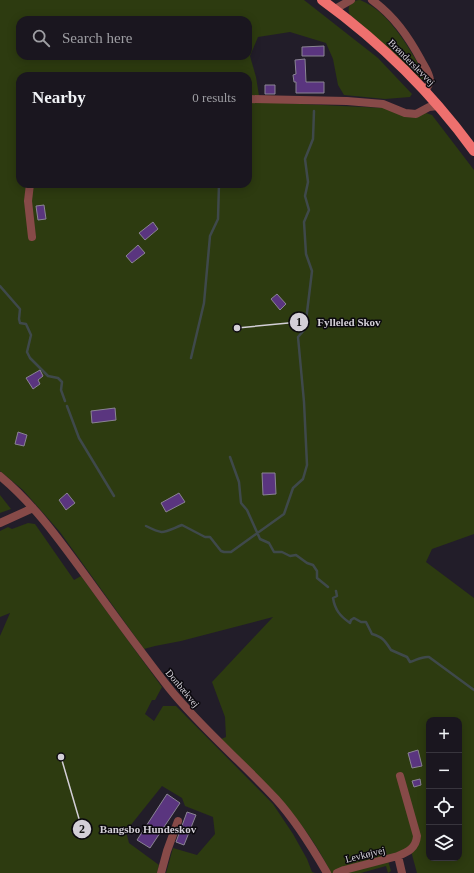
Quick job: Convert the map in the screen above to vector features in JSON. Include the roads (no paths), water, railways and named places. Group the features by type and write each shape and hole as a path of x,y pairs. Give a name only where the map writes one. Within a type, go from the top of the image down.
{"main road":[{"name":"Brønderslevvej","path":"322,0 366,33 425,91 461,133 474,151"}],"street":[{"path":"335,9 352,0"},
{"path":"372,0 384,8 400,25 412,44 429,74 430,82 425,91"},
{"path":"252,99 347,101 383,104 406,113 416,114 429,107 438,106"},
{"path":"30,188 28,201 32,237"},
{"name":"Donbækvej","path":"0,476 17,490 57,536 135,644 170,689 199,722 276,799 300,830 327,873"},
{"path":"0,523 33,508"},
{"name":"Levkøjvej","path":"337,873 398,856 414,847 417,842 417,836 400,776"},
{"path":"161,873 166,851 178,822"},
{"name":"Levkøjvej","path":"398,856 402,873"}],"waterway":[{"path":"146,526 156,531 163,532 182,525 205,537 210,537 221,551 231,552 284,514 293,488 303,479 307,465 304,402 298,337 305,329 312,271 306,254 304,222 309,210 305,196 308,182 305,159 313,139 314,111"},
{"path":"191,358 204,303 210,236 218,219 219,188"},
{"path":"0,286 20,309 20,323 26,324 31,335 27,352 30,358 48,376 58,378 62,382 61,390 65,401"},
{"path":"67,406 79,438 114,496"},
{"path":"230,457 239,482 241,503 247,510 260,539 269,543 274,552 282,552 290,556 296,555 307,563 313,565 317,571 317,578 328,587"},
{"path":"336,591 337,596 333,598 335,606 343,618 350,623 354,618 361,622 366,622 372,634 381,638 391,650 407,657 410,662 429,657 474,690"}],"place":[{"name":"Fylleled Skov","path":"237,328"},
{"name":"Bangsbo Hundeskov","path":"61,757"}]}
